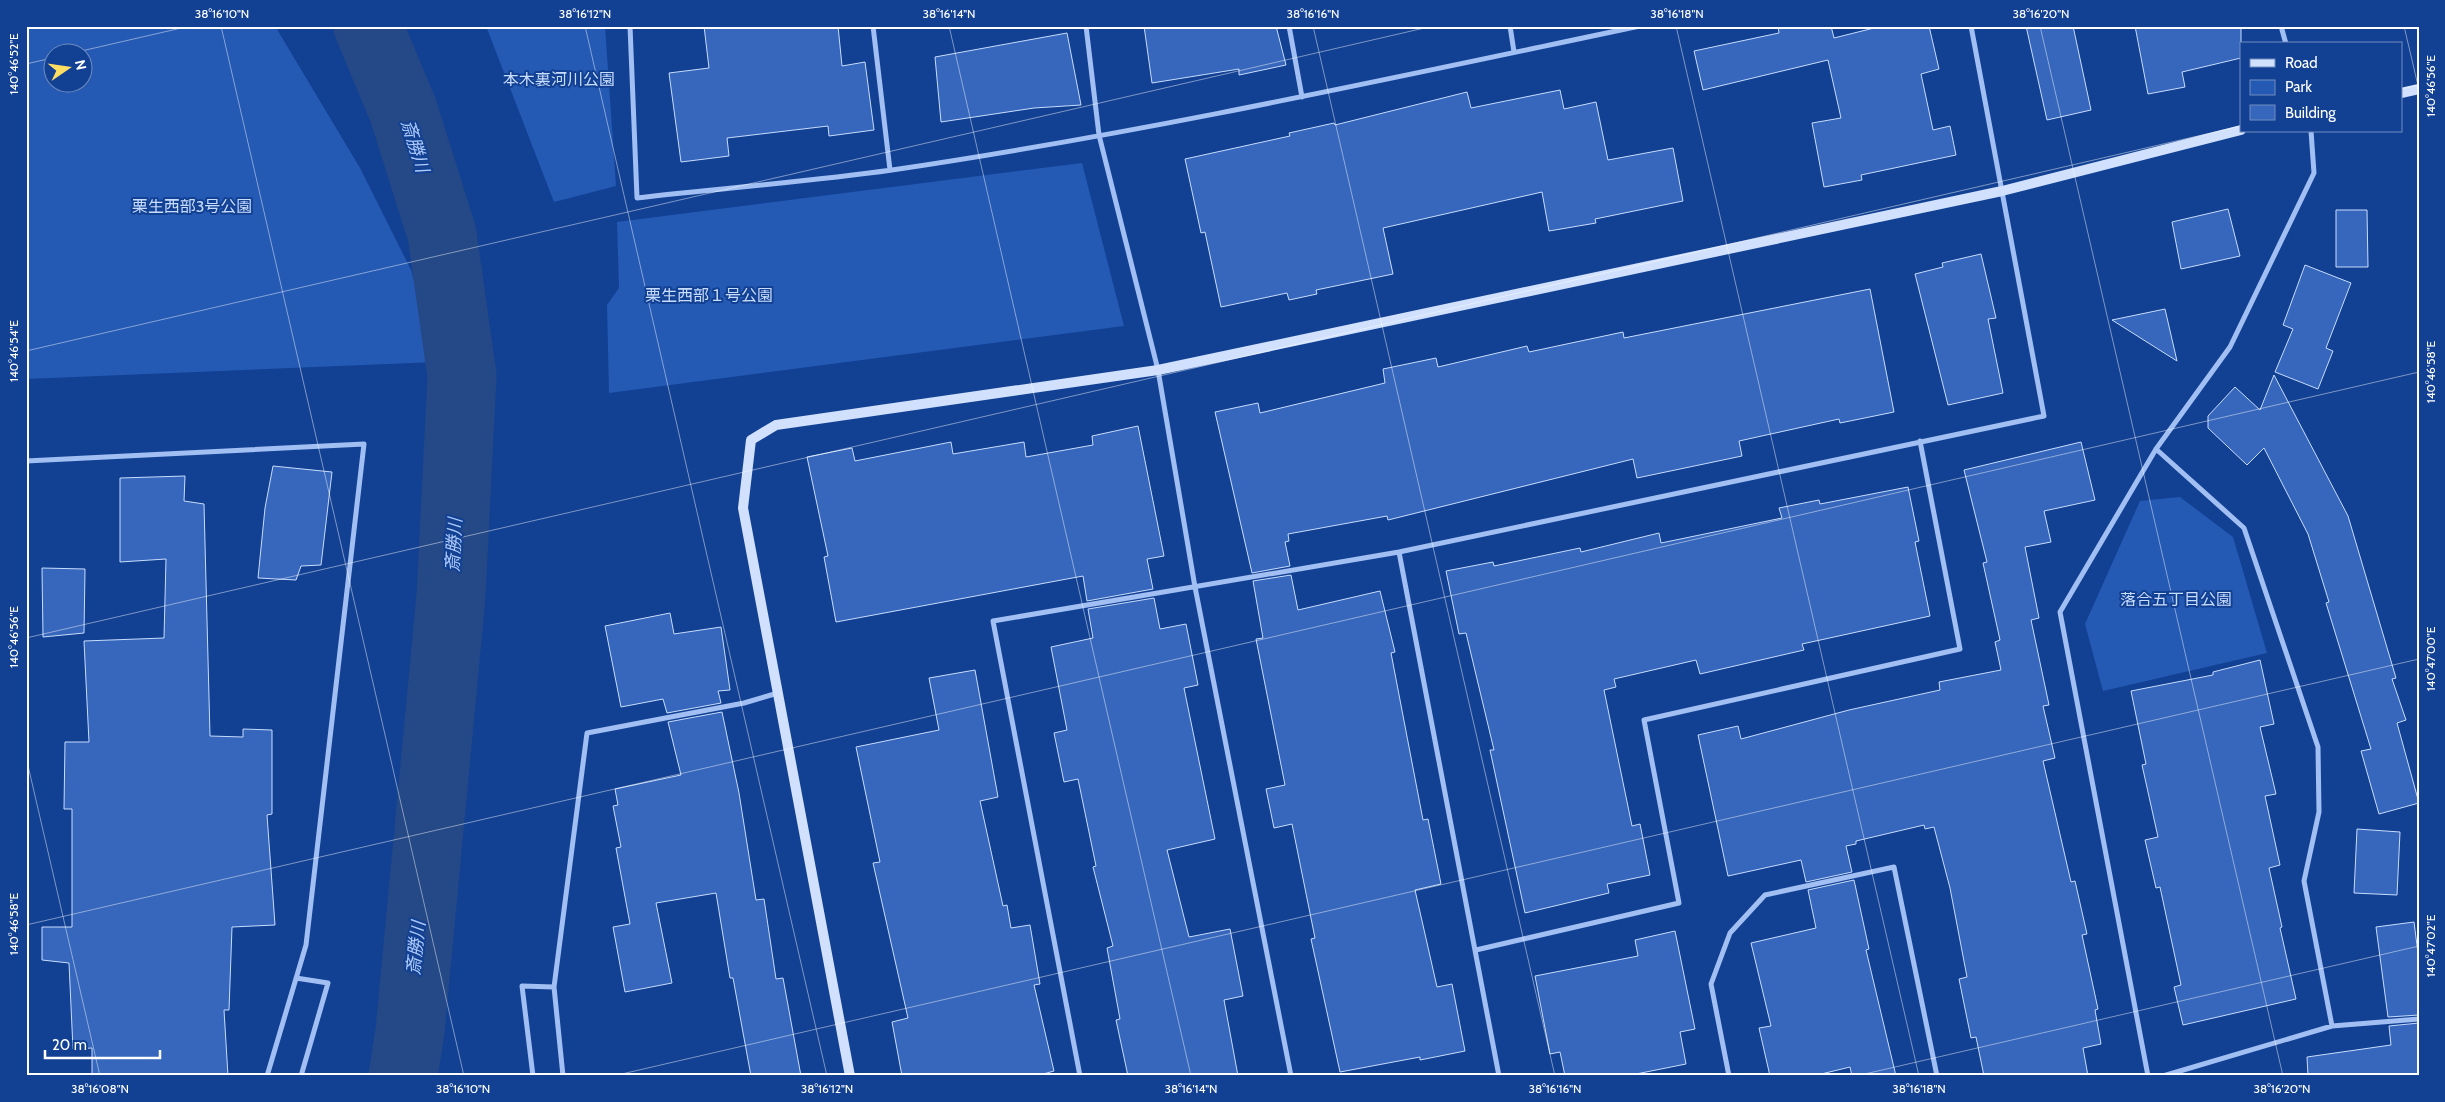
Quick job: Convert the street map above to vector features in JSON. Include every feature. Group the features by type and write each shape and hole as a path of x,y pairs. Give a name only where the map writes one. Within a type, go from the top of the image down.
{"street":[{"path":"630,26 637,198 890,170 1099,135 1302,97 1640,26"},
{"path":"873,26 890,170"},
{"path":"1086,26 1099,135 1158,370 1195,587 1291,1076"},
{"path":"1289,26 1302,97"},
{"path":"1510,26 1514,52"},
{"path":"1080,1076 993,621 1399,552 2044,416 1971,26"},
{"path":"2280,26 2285,42"},
{"path":"2402,93 2419,89"},
{"path":"850,1076 743,508 752,440 776,425 1158,370 2002,191 2240,130"},
{"path":"2148,1076 2060,612 2156,449 2234,338 2314,173 2311,132"},
{"path":"1476,950 1680,903 1644,720 1960,649 1920,442"},
{"path":"26,461 364,444 306,945 267,1076"},
{"path":"2156,449 2244,528 2318,747 2318,812 2304,882 2332,1026"},
{"path":"1399,552 1476,950 1498,1076"},
{"path":"563,1076 554,987 587,733 744,703 778,693"},
{"path":"1729,1076 1711,984 1730,933 1765,895 1894,867 1937,1076"},
{"path":"296,978 328,983 301,1076"},
{"path":"533,1076 522,986 554,987"},
{"path":"2163,1076 2332,1026 2419,1019"}],"green space":[{"name":"栗生西部3号公園","path":"26,26 275,26 360,168 411,270 436,362 26,379"},
{"name":"本木裏河川公園","path":"486,26 605,26 616,186 554,202"},
{"name":"栗生西部１号公園","path":"1082,163 1124,326 609,393 607,305 619,288 617,222"},
{"name":"落合五丁目公園","path":"2180,497 2233,537 2267,653 2103,691 2085,624 2140,501"}],"building":[{"path":"704,26 838,26 842,66 865,62 874,130 829,136 828,126 727,138 729,156 681,162 669,73 709,68"},
{"path":"1144,26 1276,26 1286,65 1239,75 1239,69 1152,83"},
{"path":"1778,26 1831,26 1834,38 1882,26 1929,26 1939,69 1921,74 1933,130 1950,126 1956,155 1861,175 1862,180 1824,187 1812,123 1841,118 1828,60 1703,90 1694,51 1779,33"},
{"path":"2026,26 2073,26 2091,110 2047,120"},
{"path":"2135,26 2241,26 2240,58 2182,72 2185,87 2148,94"},
{"path":"1067,33 1081,105 1034,108 941,122 935,57"},
{"path":"1560,90 1564,109 1596,102 1608,160 1673,148 1683,201 1595,219 1596,223 1549,231 1542,192 1383,228 1393,274 1316,290 1317,294 1289,300 1287,293 1221,307 1205,232 1201,233 1185,159 1290,136 1289,133 1334,123 1335,125 1467,92 1471,108"},
{"path":"2228,209 2240,256 2181,269 2172,222"},
{"path":"2336,210 2367,210 2368,267 2336,267"},
{"path":"1981,254 1996,318 1988,319 2003,393 1948,405 1915,274 1943,267 1942,263"},
{"path":"2305,265 2351,283 2326,348 2333,351 2318,389 2275,372 2293,329 2283,325"},
{"path":"1870,289 1894,412 1840,423 1839,419 1739,441 1742,456 1637,478 1633,459 1388,520 1387,516 1288,534 1289,541 1285,542 1290,566 1252,573 1215,412 1258,403 1260,413 1385,383 1383,369 1436,358 1438,367 1527,346 1529,352 1623,332 1624,338"},
{"path":"2165,309 2177,361 2112,320"},
{"path":"2274,375 2348,516 2396,678 2392,679 2406,720 2397,723 2419,803 2379,814 2361,751 2371,749 2326,603 2329,602 2308,534 2264,448 2247,465 2208,428 2208,416 2235,387 2260,410"},
{"path":"1138,426 1164,556 1147,559 1153,589 1087,601 1083,576 836,622 824,557 828,556 807,457 852,448 855,461 951,442 953,454 1024,442 1026,457 1093,445 1092,436"},
{"path":"2081,442 2095,500 2044,511 2051,542 2025,547 2039,618 2031,620 2049,705 2043,706 2055,758 2043,761 2071,882 2075,881 2087,934 2082,935 2098,1009 2095,1010 2101,1044 2083,1048 2088,1076 1984,1076 1976,1037 1971,1038 1959,979 1967,977 1950,888 1934,827 1925,829 1924,825 1856,841 1856,844 1846,846 1852,872 1806,882 1801,860 1728,876 1698,735 1738,726 1741,739 1849,710 1940,690 1939,682 2001,670 1995,642 2000,640 1983,563 1987,562 1964,470"},
{"path":"273,466 332,472 321,565 301,566 296,580 258,578 265,508"},
{"path":"185,476 184,501 204,504 210,736 243,737 243,729 272,730 272,814 267,815 275,925 232,927 229,1010 224,1010 228,1076 92,1076 92,1048 73,1049 69,963 42,960 42,927 72,927 72,809 64,809 65,742 89,742 84,641 164,638 166,559 120,562 120,478"},
{"path":"1908,487 1919,541 1915,542 1930,616 1802,644 1804,650 1700,674 1696,660 1614,679 1616,687 1604,690 1632,826 1640,824 1650,875 1607,884 1609,893 1525,913 1490,750 1494,750 1466,633 1459,634 1446,571 1493,562 1494,566 1580,548 1581,552 1659,533 1661,543 1782,518 1779,508 1819,500 1820,504"},
{"path":"42,568 85,569 84,633 43,637"},
{"path":"1291,575 1298,610 1380,591 1395,652 1391,653 1423,820 1428,819 1441,884 1415,890 1437,987 1452,984 1465,1051 1420,1060 1420,1057 1340,1072 1311,939 1315,938 1292,824 1274,828 1266,789 1285,785 1256,639 1263,638 1253,581"},
{"path":"1154,598 1160,629 1186,624 1198,685 1184,688 1215,839 1167,850 1189,937 1230,929 1243,996 1224,1000 1238,1076 1128,1076 1116,1020 1120,1019 1107,948 1113,946 1093,867 1096,866 1078,779 1064,782 1054,733 1067,730 1051,647 1093,638 1088,609"},
{"path":"670,613 674,634 721,627 730,690 718,691 721,703 667,713 663,699 621,707 605,626"},
{"path":"2260,660 2274,724 2260,727 2276,794 2265,796 2280,865 2269,868 2296,999 2183,1025 2174,987 2181,985 2160,887 2156,888 2145,840 2158,837 2142,765 2146,764 2131,691 2213,675 2213,672"},
{"path":"975,670 998,797 980,801 1003,906 1007,905 1011,928 1030,925 1040,984 1034,985 1054,1071 1036,1076 902,1076 892,1022 908,1018 873,863 880,862 856,747 939,730 929,678"},
{"path":"722,712 739,793 756,900 764,899 776,979 783,978 801,1076 751,1076 733,978 730,978 716,893 656,903 672,983 625,992 613,927 630,924 616,848 621,847 613,806 618,805 615,789 681,775 668,722"},
{"path":"2357,829 2400,832 2397,895 2354,893"},
{"path":"1854,880 1869,949 1866,950 1896,1076 1852,1076 1850,1067 1813,1076 1770,1076 1759,1028 1771,1026 1751,943 1816,928 1808,890"},
{"path":"2414,922 2419,961 2419,1015 2388,1017 2376,927"},
{"path":"1675,931 1695,1029 1680,1032 1686,1064 1626,1076 1565,1076 1560,1052 1550,1054 1535,976 1638,956 1635,940"},
{"path":"2419,1023 2419,1076 2308,1076 2307,1057 2391,1045 2389,1026"}],"waterway":[{"name":"斎勝川","path":"368,26 403,110 442,234 462,376 451,596 410,1031 403,1076"}]}
